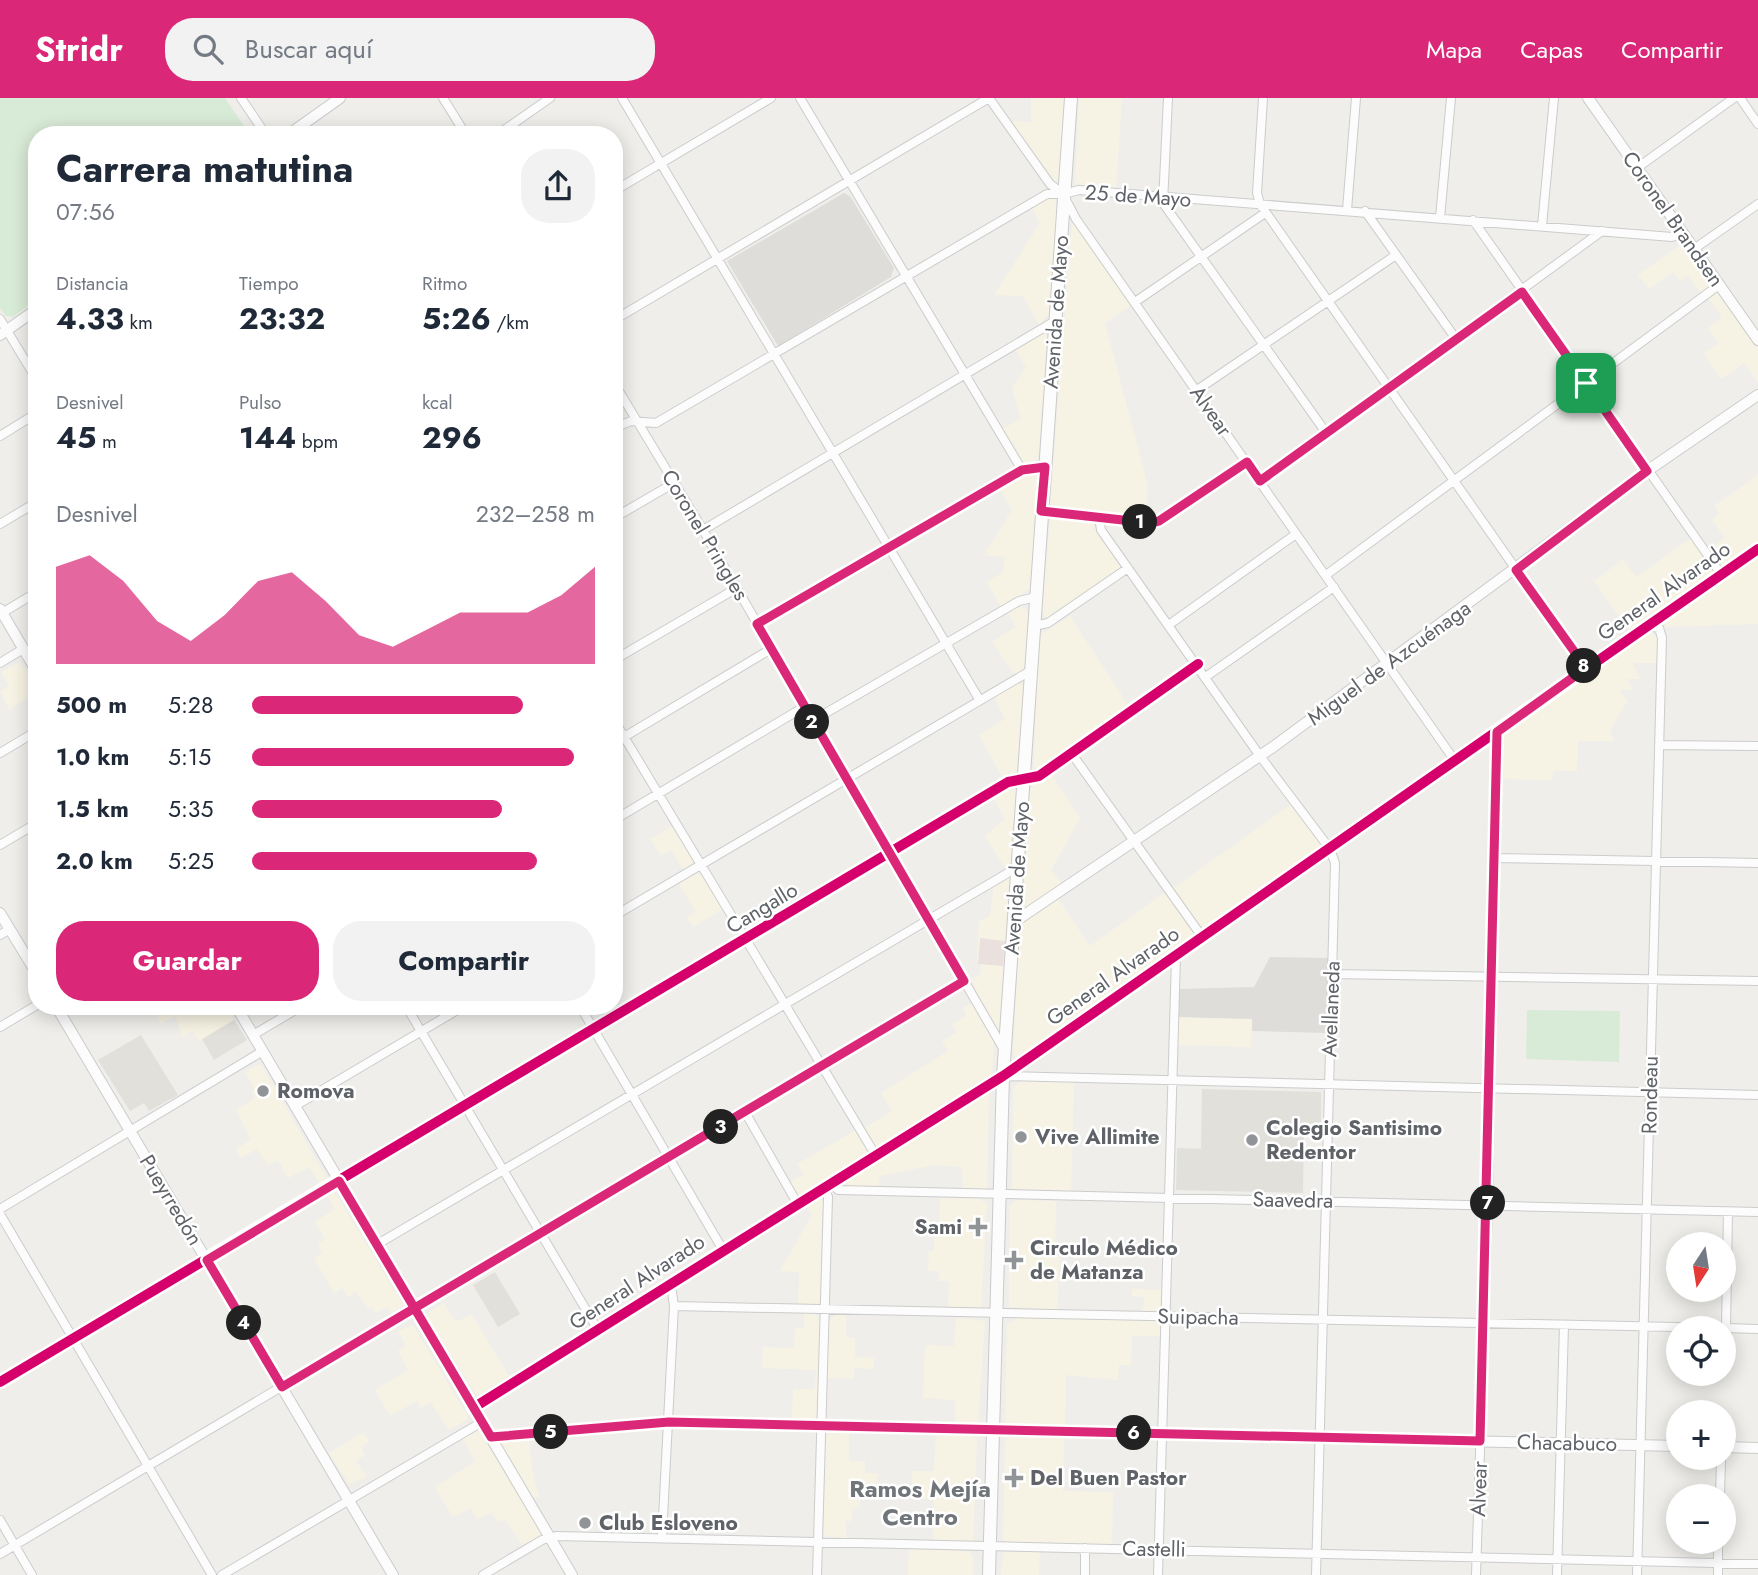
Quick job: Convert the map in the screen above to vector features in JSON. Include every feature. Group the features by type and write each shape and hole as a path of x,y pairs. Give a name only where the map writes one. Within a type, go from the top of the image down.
{"main road":[{"name":"Avenida de Mayo","path":"989,1575 1003,1076 1071,98"}],"street":[{"path":"241,98 260,126"},
{"path":"301,126 340,98"},
{"path":"443,98 460,126"},
{"path":"509,126 550,98"},
{"path":"622,98 979,699"},
{"path":"623,186 771,98"},
{"path":"800,98 1022,470"},
{"path":"623,315 989,98"},
{"name":"Alvear","path":"989,98 1050,184 1063,194 1076,219 1455,761"},
{"path":"1168,98 1161,198 1327,434"},
{"path":"1263,98 1257,193 1265,213 1586,668"},
{"path":"1347,210 1356,98"},
{"path":"1440,218 1451,98"},
{"path":"1542,226 1554,98"},
{"name":"Coronel Brandsen","path":"1588,98 1757,337"},
{"path":"1637,167 1737,98 1758,124"},
{"name":"25 de Mayo","path":"623,423 656,423 1047,194 1079,190 1672,237 1683,234"},
{"path":"1695,249 1758,204"},
{"path":"1365,211 1456,339"},
{"path":"1135,302 1265,213"},
{"path":"1473,220 1721,574"},
{"path":"1260,481 1602,231"},
{"path":"1197,390 1396,255"},
{"path":"1326,575 1719,285"},
{"path":"4,333 28,316"},
{"path":"0,319 4,333 28,367"},
{"path":"703,530 1055,321"},
{"name":"Miguel de Azcuénaga","path":"1014,922 1387,666 1647,471 1758,395"},
{"name":"Coronel Pringles","path":"623,398 737,588 1005,1051"},
{"path":"0,436 28,419"},
{"path":"1041,511 1150,523 1159,521 1247,462"},
{"path":"757,624 891,549 1022,470 1045,467"},
{"path":"623,512 674,483"},
{"path":"0,524 28,507"},
{"name":"Avellaneda","path":"1099,517 1101,530 1330,849 1335,863 1316,1575"},
{"path":"1170,624 1296,534"},
{"name":"General Alvarado","path":"473,1408 1003,1076 1758,549"},
{"path":"1033,626 1048,623 1128,568"},
{"path":"1207,676 1334,587"},
{"path":"623,655 737,588"},
{"path":"28,597 1,611 28,657"},
{"path":"812,721 1019,601 1035,597"},
{"name":"Rondeau","path":"1637,1575 1662,638 1659,628 1646,626"},
{"path":"0,663 23,649"},
{"path":"771,649 624,737 782,1004 876,1156"},
{"name":"Cangallo","path":"623,1013 1008,782 1039,776 1198,663"},
{"path":"623,911 1030,671"},
{"path":"623,814 804,707"},
{"name":"Alvear","path":"1476,1575 1491,1090 1497,732"},
{"path":"0,753 28,736"},
{"path":"1659,745 1758,746"},
{"path":"1072,754 1203,938"},
{"path":"0,845 28,828"},
{"path":"1496,858 1758,863"},
{"path":"376,1245 1018,867"},
{"path":"0,913 5,932 28,962"},
{"path":"1158,1575 1176,957"},
{"path":"1332,974 1758,981"},
{"path":"0,1554 964,981"},
{"path":"0,1027 28,1010"},
{"name":"Pueyrredón","path":"61,1015 393,1575"},
{"path":"241,1015 413,1310 572,1575"},
{"path":"253,1035 287,1015"},
{"path":"411,1015 598,1330"},
{"path":"295,1106 449,1015"},
{"path":"585,1015 630,1096 723,1250"},
{"name":"Cangallo","path":"0,1382 619,1015"},
{"path":"212,1575 0,1211 263,1051"},
{"path":"1003,1076 1758,1095"},
{"path":"745,1112 797,1203"},
{"path":"817,1575 828,1185"},
{"name":"Saavedra","path":"828,1185 838,1190 999,1195 1324,1200 1758,1212"},
{"path":"1724,1316 1728,1212"},
{"path":"662,1537 674,1306 671,1285"},
{"name":"Suipacha","path":"674,1306 1666,1327"},
{"path":"1557,1575 1564,1325"},
{"name":"Suipacha","path":"1736,1328 1758,1329"},
{"path":"222,1575 482,1422"},
{"name":"Chacabuco","path":"491,1437 669,1422 1666,1445"},
{"path":"1736,1447 1758,1448"},
{"path":"0,1520 32,1575"},
{"path":"483,1575 549,1536"},
{"name":"Castelli","path":"549,1536 1758,1564"},
{"path":"1084,1575 1086,1548"},
{"path":"1718,1554 1718,1575"}],"shaded area":[{"path":"1031,98 1065,98 1059,179 1053,183 1009,121 1031,122"},
{"path":"1079,98 1122,98 1116,189 1075,184"},
{"path":"844,193 850,196 894,268 891,277 778,346 727,261"},
{"path":"1047,196 1055,199 1057,210 1049,314 1039,325 1023,296 994,295 1040,223 1031,206"},
{"path":"1072,224 1077,224 1133,304 1105,323 1148,486 1145,518 1050,504"},
{"path":"1684,242 1712,283 1710,287 1701,293 1688,275 1680,281 1673,272 1649,289 1638,275"},
{"path":"1717,293 1722,295 1758,347 1758,382 1744,363 1721,379 1704,354 1718,343 1708,328 1722,317 1708,298"},
{"path":"1040,334 1048,337 1038,459 1024,464 1002,429 1021,419 1012,388 1026,367 1015,349"},
{"path":"1027,474 1037,476 1039,480 1031,588 1001,607 987,582 1003,572 1005,557 984,555 1012,510 1000,488"},
{"path":"1758,475 1758,545 1719,568 1707,550 1725,538 1712,520 1720,514 1714,506"},
{"path":"1055,514 1091,520 1122,565 1121,571 1046,618 1042,610 1050,520"},
{"path":"1691,538 1713,566 1712,575 1631,633 1594,581 1623,559 1636,577"},
{"path":"1758,555 1758,624 1665,627 1667,618"},
{"path":"1017,607 1025,608 1028,615 1026,666 1015,675 992,642 1016,627 1006,611"},
{"path":"1070,616 1130,708 1039,770 1034,766 1037,641 1040,635"},
{"path":"1648,631 1658,637 1657,663 1632,663 1641,679 1627,679 1633,690 1619,690 1627,701 1610,731 1614,741 1578,741 1577,771 1553,771 1552,780 1503,779 1503,742 1507,732"},
{"path":"20,662 28,673 28,698 9,709 0,692 9,686 1,672"},
{"path":"1017,683 1025,687 1020,769 1004,780 979,735 1005,719 994,697"},
{"path":"1051,774 1080,818 1051,870 1062,884 1029,907 1022,902 1030,791 1032,785"},
{"path":"1010,786 1016,789 1013,860 1005,868 985,836 1005,819 993,797"},
{"path":"1293,803 1322,843 1320,851 1203,930 1200,929 1172,889"},
{"path":"673,826 694,862 684,871 671,850 661,856 650,839"},
{"path":"692,873 702,874 723,909 693,927 687,918 696,912 678,882"},
{"path":"1011,877 999,1032 971,980 980,974 981,964 977,961 979,921 990,916 994,883"},
{"path":"1167,891 1196,936 1019,1060 1016,1059 1013,1052 1019,929 1024,919 1057,897 1090,946"},
{"path":"980,938 1005,941 1003,966 978,964"},
{"path":"1270,957 1329,958 1327,1033 1252,1031 1252,1019 1177,1017 1177,989 1254,987"},
{"path":"975,1001 994,1037 992,1074 876,1150 862,1129 892,1111 881,1093 948,1051 942,1041 957,1032 952,1024 966,1016 963,1008"},
{"path":"156,1015 231,1015 234,1020 199,1041 193,1031 182,1037 175,1016 161,1023"},
{"path":"1177,1017 1252,1019 1251,1047 1176,1045"},
{"path":"234,1020 247,1040 214,1060 202,1039"},
{"path":"141,1035 178,1095 149,1111 144,1103 130,1111 98,1060"},
{"path":"257,1065 262,1066 326,1177 320,1184 309,1167 288,1178 278,1160 268,1165 257,1149 241,1158 236,1149 251,1140 236,1110 255,1098 251,1091 255,1089 245,1072"},
{"path":"1023,1079 1074,1082 1071,1193 1017,1192 1012,1188 1013,1088"},
{"name":"Colegio Santisimo Redentor","path":"1202,1089 1321,1092 1321,1131 1304,1131 1303,1193 1176,1190 1177,1148 1201,1149"},
{"path":"989,1092 987,1191 963,1191 962,1167 933,1165 880,1176 878,1188 848,1186 847,1179"},
{"path":"856,1130 869,1154 802,1197 798,1196 790,1182 804,1175 797,1164"},
{"path":"336,1194 403,1305 392,1314 387,1307 376,1313 372,1307 368,1309 356,1291 348,1297 342,1288 334,1293 314,1258 322,1253 318,1244 325,1239 315,1222 335,1209 327,1195"},
{"path":"816,1198 823,1201 820,1300 818,1305 798,1306 799,1272 780,1271 812,1215 807,1204"},
{"path":"940,1198 979,1199 987,1204 981,1310 948,1310 949,1281 939,1281 939,1271 928,1271 929,1251 934,1250 935,1231 939,1230"},
{"path":"1016,1200 1056,1201 1055,1255 1060,1256 1057,1310 1009,1307 1010,1206"},
{"path":"495,1272 520,1314 498,1327 473,1285"},
{"path":"1132,1289 1163,1290 1161,1311 1143,1313 1144,1297 1132,1296"},
{"path":"444,1303 455,1322 472,1315 509,1376 477,1396 427,1317 429,1312"},
{"path":"804,1313 815,1313 821,1321 818,1419 810,1422 792,1420 793,1389 815,1389 816,1370 762,1368 763,1347 794,1348 795,1328 804,1328"},
{"path":"838,1313 846,1313 846,1337 855,1338 855,1357 874,1358 873,1369 854,1368 854,1379 827,1378 829,1321"},
{"path":"956,1318 985,1321 978,1422 975,1426 955,1424 955,1400 923,1398 925,1345 954,1346"},
{"path":"1016,1318 1154,1320 1161,1323 1160,1336 1132,1336 1131,1365 1119,1365 1118,1380 1066,1375 1065,1428 1010,1427 1005,1422 1007,1325"},
{"path":"413,1325 467,1415 467,1420 449,1430 431,1403 421,1408 417,1401 390,1416 375,1390 408,1370 398,1351 406,1346 398,1331"},
{"path":"832,1430 849,1431 849,1461 865,1461 865,1473 877,1473 876,1497 860,1497 860,1508 852,1508 852,1521 846,1521 846,1538 825,1536 822,1531 825,1437"},
{"path":"481,1431 543,1532 543,1537 522,1545 505,1519 498,1522 492,1512 477,1519 471,1508 453,1517 435,1487 475,1462 463,1439"},
{"path":"364,1432 369,1442 361,1447 365,1455 356,1461 367,1477 349,1484 329,1453"},
{"path":"936,1434 972,1435 977,1438 973,1542 933,1542 934,1500 911,1498 912,1471 934,1471"},
{"path":"1009,1435 1064,1436 1063,1491 1113,1492 1112,1545 1009,1543 1003,1539 1005,1442"},
{"path":"529,1438 532,1470 539,1497 531,1498 499,1445 502,1440"},
{"path":"909,1549 968,1551 973,1556 973,1575 908,1575"},
{"path":"1004,1552 1040,1552 1039,1575 1001,1575"}],"green space":[{"path":"0,98 225,98 244,126 28,126 28,306 13,317 6,316 0,308"},
{"path":"1527,1010 1620,1011 1619,1062 1526,1059"}],"cycle path":[{"path":"473,1408 1003,1076 1758,549"},
{"path":"623,1011 1008,782 1039,776 1198,664"},
{"path":"0,1382 617,1015"}],"place":[{"name":"Romova","path":"263,1091"},
{"name":"Vive Allimite","path":"1021,1137"},
{"name":"Colegio Santisimo Redentor","path":"1252,1140"},
{"name":"Sami","path":"978,1227"},
{"name":"Circulo Médico de Matanza","path":"1014,1260"},
{"name":"Del Buen Pastor","path":"1014,1478"},
{"name":"Club Esloveno","path":"585,1523"}],"district":[{"name":"Ramos Mejía Centro","path":"920,1502"}],"route":[{"path":"1586,383 1522,292 1260,481 1247,462 1159,521 1150,523 1041,511 1045,467 1022,470 891,549 757,624 964,981 542,1234 413,1310 282,1387 207,1260 339,1181 413,1310 491,1437 669,1422 1480,1441 1488,1206 1497,732 1586,668 1516,570 1647,471 1586,383"}]}
